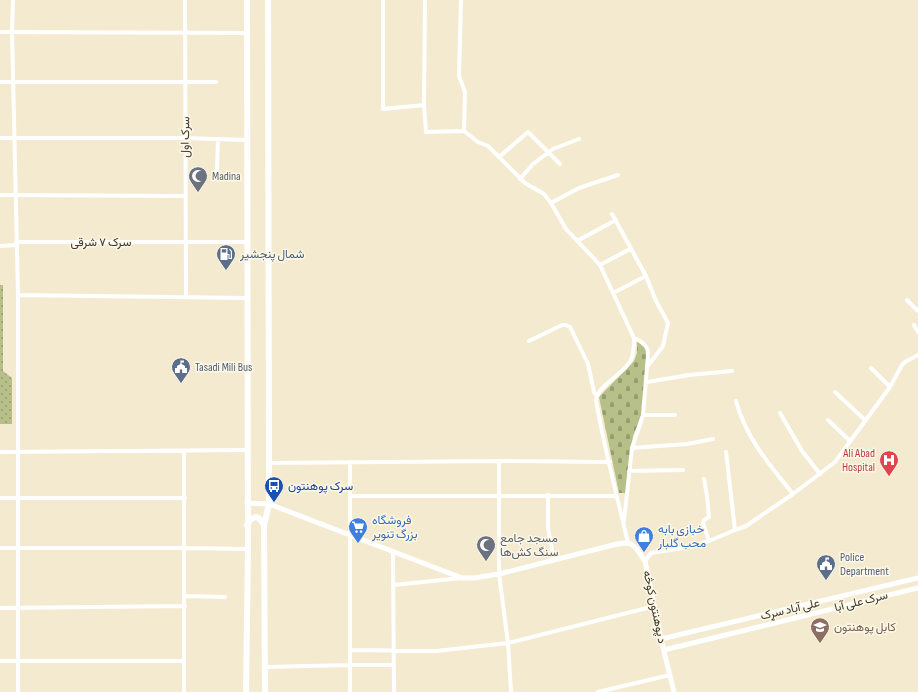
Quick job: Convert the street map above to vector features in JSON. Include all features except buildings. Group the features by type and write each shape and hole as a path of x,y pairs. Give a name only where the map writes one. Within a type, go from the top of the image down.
{"main road":[{"path":"246,0 248,242 246,298 248,525 246,692"},
{"path":"265,692 264,525 269,504 268,0"},
{"path":"248,525 250,520 255,517 259,518 264,525"}],"street":[{"path":"13,0 12,32 18,295 18,692"},
{"name":"سرک‌ اول","path":"185,0 186,297"},
{"path":"383,0 383,109 424,105"},
{"path":"393,585 474,578 499,574 617,544 628,543 616,496 610,462 602,434 596,400 597,396 630,361 634,350 634,338 600,265 566,229 544,194 520,179 488,146 478,142 464,131 426,132 424,105 425,0"},
{"path":"461,0 459,76 465,92 464,131"},
{"path":"0,32 246,33"},
{"path":"0,82 216,82"},
{"path":"499,157 528,132 560,164"},
{"path":"0,138 185,138 247,140"},
{"path":"217,170 218,139"},
{"path":"520,179 533,164 553,148 579,139"},
{"path":"551,203 579,188 618,175"},
{"path":"0,195 185,196"},
{"path":"612,214 646,276 656,301 668,323 663,346 647,367"},
{"path":"577,241 616,220"},
{"name":"سرک ۷ شرقی","path":"0,246 16,243 186,241 248,242"},
{"path":"600,265 630,248"},
{"path":"613,293 646,276"},
{"path":"18,295 246,298"},
{"path":"906,300 918,311"},
{"path":"529,341 562,325 570,327 588,364 594,392 597,396"},
{"path":"914,325 918,332"},
{"path":"624,525 632,448 643,415 647,382 647,346 634,338"},
{"path":"645,561 651,553 683,548 709,541 746,526 820,474 835,462 890,387 905,362 918,355"},
{"path":"871,368 890,387"},
{"path":"647,382 689,375 732,371"},
{"path":"835,392 865,420"},
{"path":"736,401 740,415 754,440 770,466 793,494"},
{"path":"780,413 802,451 820,474"},
{"path":"643,415 675,415"},
{"path":"828,420 850,441"},
{"path":"632,448 686,444 713,439"},
{"path":"0,452 247,450"},
{"path":"184,451 184,692"},
{"path":"726,452 736,530"},
{"path":"269,463 499,461 610,462"},
{"path":"499,461 499,574 508,643 511,692"},
{"path":"350,462 350,692"},
{"path":"629,472 683,470"},
{"path":"704,479 709,518 704,520 704,523 709,541"},
{"path":"548,495 548,528 554,560"},
{"path":"350,496 616,496"},
{"path":"0,498 185,498"},
{"path":"247,503 269,504 393,553 462,578"},
{"name":"د پوهنتون کوڅه","path":"628,543 636,548 645,561 674,692"},
{"path":"0,548 248,549"},
{"path":"393,553 394,692"},
{"name":"علی آباد سړک","path":"662,639 918,578"},
{"name":"سرک علی آبا","path":"664,650 831,608 918,588"},
{"path":"185,596 225,597"},
{"path":"829,600 831,608"},
{"path":"0,608 185,606"},
{"path":"350,650 436,652 508,643 655,606"},
{"path":"0,661 184,661"},
{"path":"265,667 350,664 394,665"},
{"path":"598,692 670,675"}],"green space":[{"path":"0,285 3,285 3,371 12,378 12,424 0,424"},
{"path":"637,341 646,349 646,380 643,412 633,436 626,493 619,493 599,397 634,361 637,353"}],"place":[{"name":"Madina","path":"198,193"},
{"name":"شمال پنجشیر","path":"226,271"},
{"name":"Tasadi Mili Bus","path":"181,384"},
{"name":"Ali Abad Hospital","path":"889,477"},
{"name":"سرک پوهنتون","path":"274,503"},
{"name":"فروشگاه بزرگ تنویر","path":"358,544"},
{"name":"خبازی بابه محب گلبار","path":"644,553"},
{"name":"مسجد جامع سنگ کش‌ها","path":"486,562"},
{"name":"Police Department","path":"826,581"},
{"name":"کابل پوهنتون","path":"820,644"}]}
